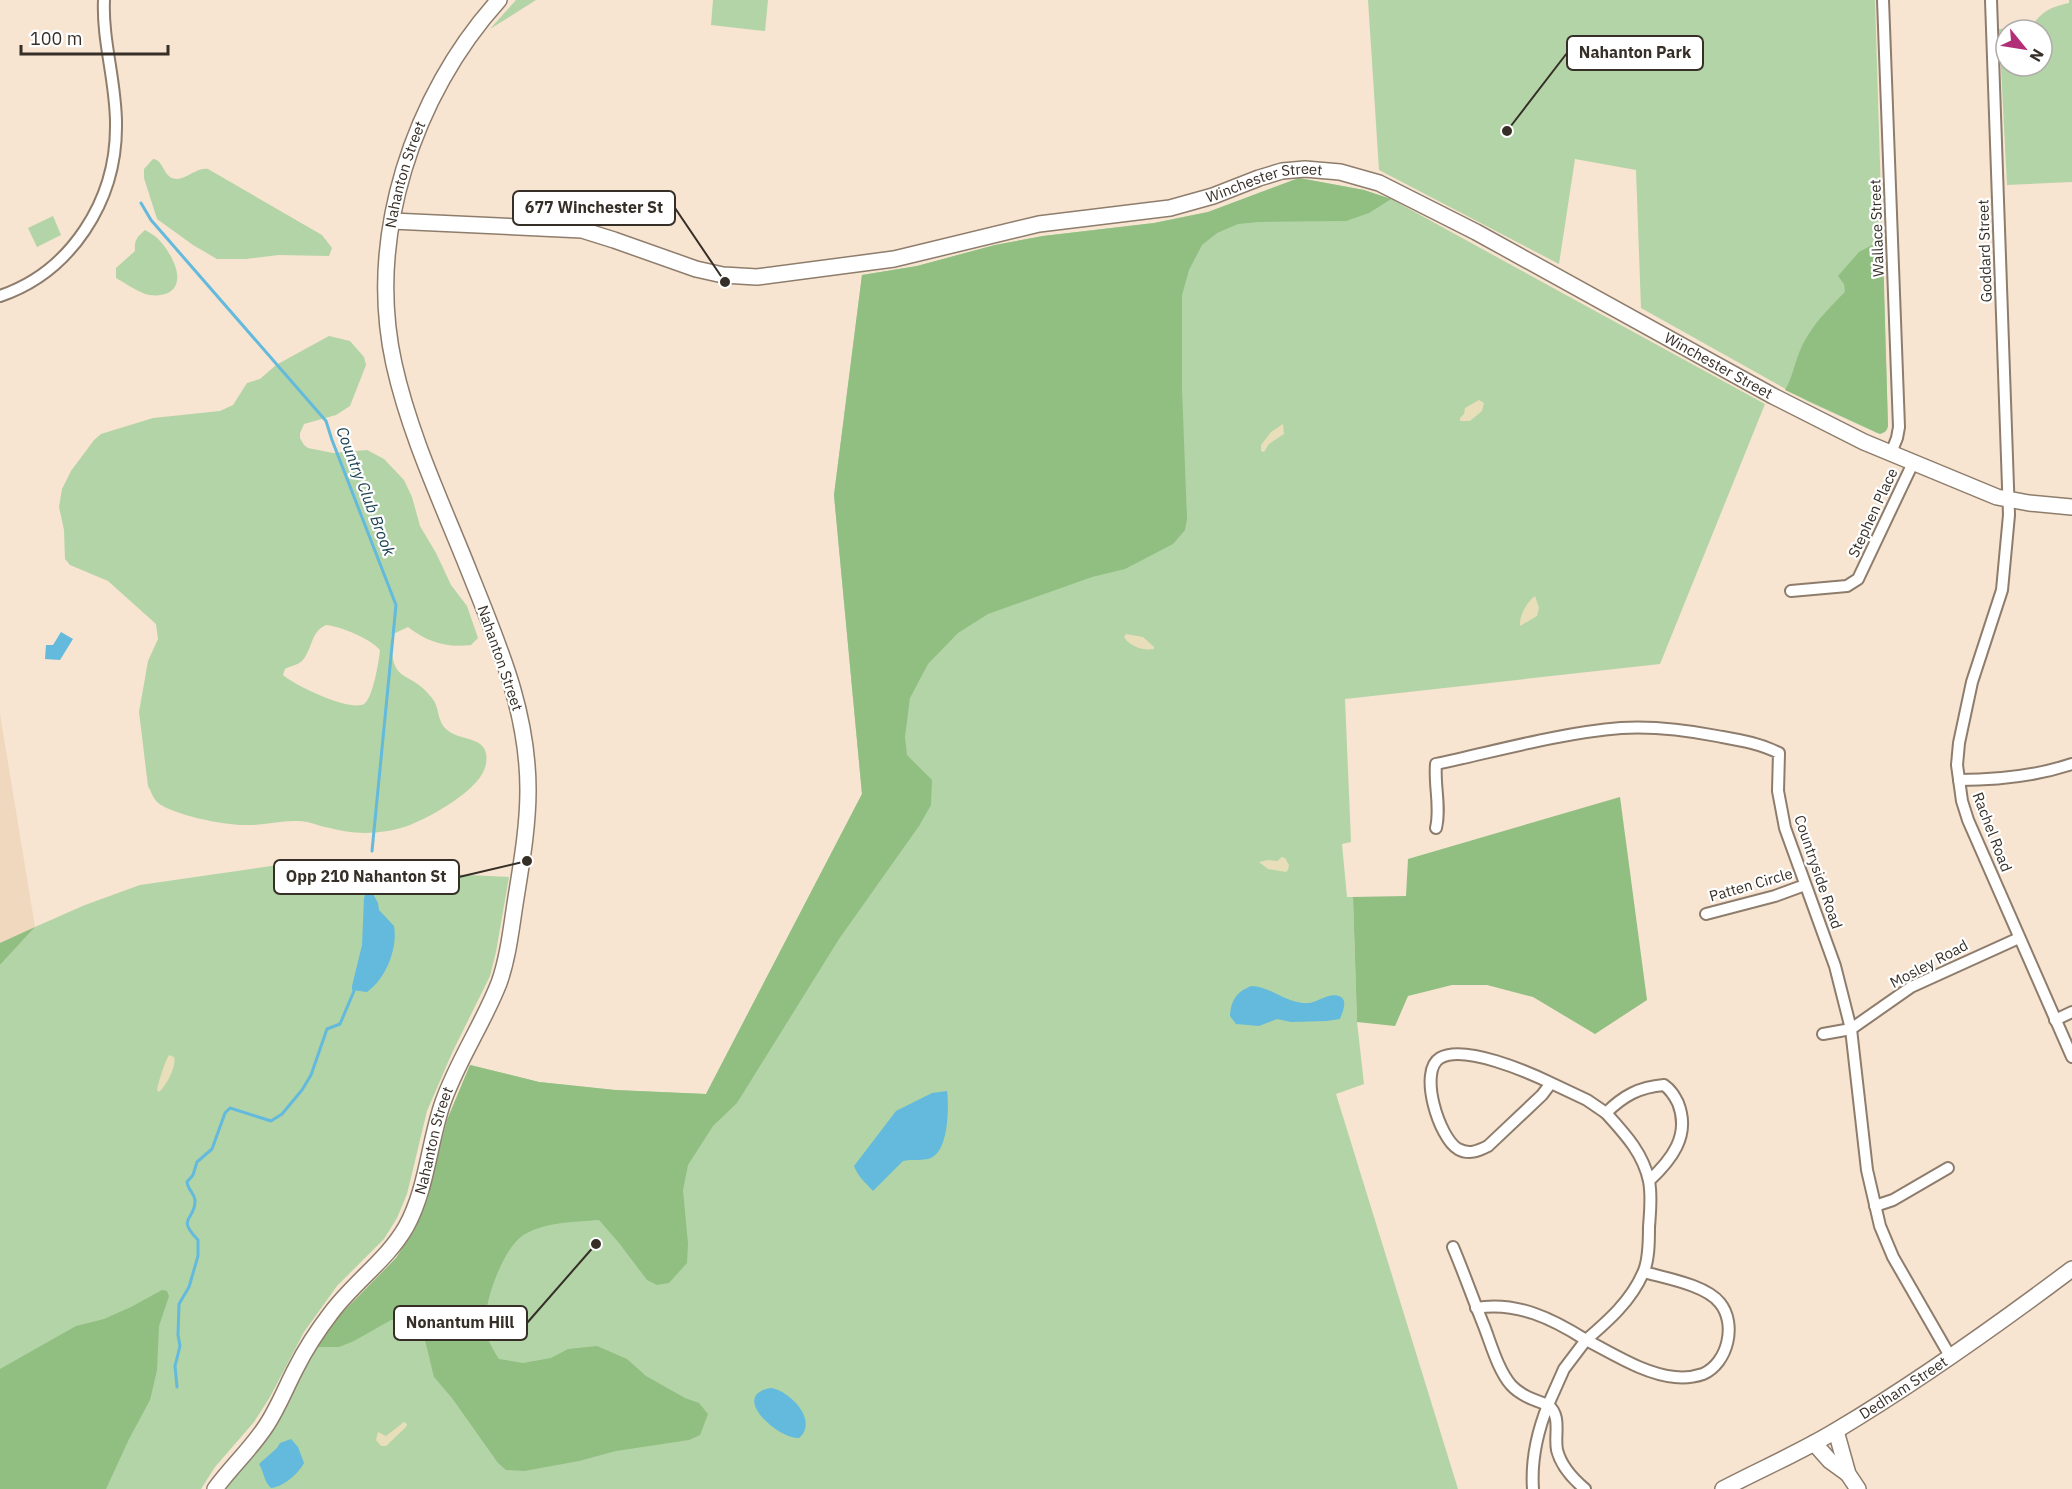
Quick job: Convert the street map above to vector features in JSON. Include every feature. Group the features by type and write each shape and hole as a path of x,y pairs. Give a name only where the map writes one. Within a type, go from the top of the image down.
{"main road":[{"name":"Nahanton Street","path":"215,1489 267,1425 301,1358 325,1321 349,1291 389,1251 411,1218 418,1200 445,1096 491,1002 503,969 525,842 528,806 528,766 523,729 515,693 494,633 416,438 392,356 387,313 392,221 406,165 427,110 460,50 499,0"},
{"name":"Winchester Street","path":"392,221 582,230 696,269 723,275 757,277 894,259 990,234 1057,221 1170,208 1214,196 1282,171 1305,169 1340,172 1378,183 1461,224 1808,415 1891,453 1983,492 2009,500 2072,507"},
{"name":"Dedham Street","path":"1723,1489 1836,1431 2002,1322 2072,1269"},
{"path":"1836,1431 1848,1474 1858,1489"},
{"path":"1814,1443 1830,1461 1848,1474"}],"street":[{"name":"Wallace Street","path":"1883,0 1899,427 1891,453"},
{"name":"Goddard Street","path":"1990,0 2009,500"},
{"path":"0,296 16,291 48,272 73,248 92,220 105,189 112,166 117,127 104,2"},
{"name":"Stephen Place","path":"1791,591 1848,586 1858,579 1913,463"},
{"name":"Rachel Road","path":"2009,500 2004,581 1981,651 1964,718 1957,765 1962,801 1968,820 2072,1057"},
{"name":"Countryside Road","path":"1436,828 1439,813 1435,780 1436,764 1600,730 1655,728 1755,742 1779,753 1778,791 1783,820 1835,966 1851,1029 1867,1170 1881,1230 1893,1257 1950,1356"},
{"path":"1959,780 2019,776 2055,770 2072,764"},
{"name":"Patten Circle","path":"1706,914 1805,885"},
{"name":"Mosley Road","path":"1823,1034 1851,1029 1911,987 2019,938"},
{"path":"2055,1020 2072,1012"},
{"path":"1533,1489 1540,1425 1564,1369 1586,1340 1612,1317 1629,1297 1644,1272 1651,1194 1646,1167 1632,1141 1606,1113 1587,1100 1551,1083 1508,1065 1470,1056 1446,1055 1434,1064 1430,1073 1431,1095 1448,1140 1456,1148 1469,1152 1477,1152 1488,1146 1542,1095 1551,1083"},
{"path":"1606,1113 1631,1092 1652,1086 1664,1085 1674,1094 1680,1108 1681,1136 1672,1157 1649,1181"},
{"path":"1875,1206 1893,1200 1948,1168"},
{"path":"1453,1247 1494,1353 1510,1384 1528,1398 1553,1408 1557,1419 1557,1450 1564,1467 1585,1489"},
{"path":"1476,1308 1507,1306 1533,1313 1549,1319 1639,1367 1674,1377 1693,1377 1716,1365 1728,1340 1729,1326 1727,1313 1720,1302 1711,1294 1696,1288 1644,1272"}],"shaded area":[{"path":"0,714 35,927 0,965"}],"green space":[{"path":"516,0 536,0 490,29"},
{"path":"713,0 768,0 765,31 711,25"},
{"path":"1368,0 1875,0 1888,427 1885,432 1877,433 1807,401 1641,308 1636,170 1575,159 1559,264 1379,170"},
{"path":"2072,0 2072,182 2007,185 2002,78 2054,78 2054,18 2039,18 2046,11"},
{"path":"153,159 159,162 169,176 176,179 208,169 322,235 332,248 329,256 279,255 246,259 217,259 157,219 144,178 144,169"},
{"path":"1299,178 1364,190 1391,199 1765,404 1660,664 1345,699 1351,842 1342,844 1347,897 1353,897 1357,1022 1364,1084 1336,1094 1458,1489 226,1489 273,1430 312,1356 335,1321 396,1258 414,1231 427,1200 447,1120 470,1065 539,1082 615,1090 706,1094 862,794 834,495 862,275 917,266 995,245 1043,236 1154,223 1208,212"},
{"path":"1299,178 1364,190 1391,199 1369,213 1346,221 1238,224 1217,233 1202,245 1189,270 1182,295 1182,389 1187,519 1185,530 1173,544 1125,569 1092,577 988,614 958,633 928,664 910,698 905,737 907,755 932,780 931,805 919,826 839,939 737,1103 713,1126 688,1165 683,1190 688,1244 687,1263 669,1283 657,1285 647,1280 599,1220 559,1224 530,1231 515,1243 502,1264 491,1290 485,1325 488,1339 499,1359 523,1363 551,1358 568,1349 597,1346 627,1359 646,1376 685,1398 699,1403 708,1414 700,1435 689,1440 616,1451 579,1461 524,1471 506,1470 498,1463 452,1398 434,1377 421,1324 409,1317 391,1320 339,1347 317,1347 339,1316 396,1258 414,1231 427,1200 447,1120 470,1065 539,1082 615,1090 706,1094 862,794 834,495 862,275 917,266 995,245 1043,236 1154,223 1208,212"},
{"path":"53,216 61,235 37,247 28,228"},
{"path":"145,230 164,246 176,267 177,282 168,293 145,294 116,278 116,268 135,251 137,239"},
{"path":"1872,245 1883,250 1888,426 1886,431 1880,434 1785,390 1807,336 1845,292 1844,284 1838,276 1859,252"},
{"path":"329,336 350,341 364,357 366,365 350,406 336,415 304,424 300,438 308,448 333,453 367,450 384,459 404,480 412,497 420,526 451,585 467,606 478,638 471,645 445,645 423,637 408,627 391,635 394,663 398,670 432,698 444,727 458,736 479,743 486,754 486,764 482,773 476,783 466,792 431,815 400,828 365,833 302,821 235,825 186,815 157,802 148,786 139,712 148,661 158,639 156,624 108,581 70,565 65,559 64,530 59,507 62,489 71,471 94,440 101,434 153,418 220,411 233,405 247,383 260,379 276,365","holes":["326,625 347,630 380,650 373,687 364,704 335,701 310,691 283,675 285,669 298,664 306,656 317,632"]},
{"path":"1620,797 1647,1000 1595,1034 1533,997 1487,985 1452,985 1408,996 1395,1026 1357,1022 1353,897 1406,896 1408,859"},
{"path":"312,860 407,872 509,877 490,976 452,1053 427,1111 407,1194 397,1218 384,1239 337,1286 304,1332 270,1397 254,1422 215,1467 201,1489 0,1489 0,965 35,927 85,905 140,885"},
{"path":"35,927 0,965 0,943"},
{"path":"162,1290 167,1291 169,1296 159,1326 157,1370 150,1400 106,1489 0,1489 0,1369 76,1326 104,1319"}],"sand":[{"path":"1479,400 1484,403 1482,411 1470,421 1460,421 1465,408"},
{"path":"1283,424 1284,434 1269,444 1264,452 1261,451 1261,445 1271,432"},
{"path":"1535,596 1539,608 1537,616 1520,626 1524,610"},
{"path":"1126,634 1143,637 1154,649 1133,646 1124,637"},
{"path":"1282,857 1289,865 1286,872 1268,869 1259,862 1277,861"},
{"path":"169,1055 174,1057 174,1065 168,1081 159,1092 157,1090 159,1082"},
{"path":"404,1422 407,1424 406,1427 386,1446 381,1446 376,1440 378,1432 386,1436"}],"water":[{"path":"61,632 73,639 60,660 45,659 46,645 53,645"},
{"path":"371,890 379,910 394,926 395,935 392,953 385,971 367,992 352,990 352,986 362,945 364,898 366,892"},
{"path":"1251,986 1301,1003 1337,995 1343,999 1344,1008 1340,1019 1327,1021 1291,1022 1277,1019 1259,1026 1236,1024 1230,1016 1233,1001 1238,994"},
{"path":"947,1091 947,1127 937,1153 928,1159 903,1161 873,1191 854,1166 896,1111 932,1093"},
{"path":"771,1388 786,1395 800,1408 806,1423 799,1438 780,1432 761,1416 754,1399 759,1392"},
{"path":"291,1439 298,1447 304,1463 290,1479 271,1488 259,1464 280,1443"}],"waterway":[{"name":"Country Club Brook","path":"141,203 151,220 326,421 396,605 372,851"},
{"name":"Country Club Brook","path":"368,891 370,867"},
{"name":"Country Club Brook","path":"177,1387 175,1366 180,1346 179,1304 189,1287 198,1256 198,1240 191,1232 187,1222 193,1212 195,1200 187,1182 193,1175 197,1162 212,1149 225,1113 230,1108 271,1121 282,1114 311,1075 327,1029 340,1024 354,991"}],"place":[{"name":"Nahanton Park","path":"1507,131"},
{"name":"677 Winchester St","path":"725,282"},
{"name":"Opp 210 Nahanton St","path":"527,861"},
{"name":"Nonantum Hill","path":"596,1244"}]}
